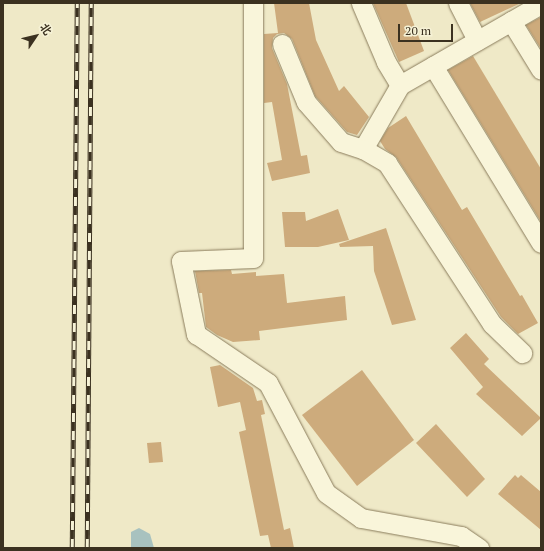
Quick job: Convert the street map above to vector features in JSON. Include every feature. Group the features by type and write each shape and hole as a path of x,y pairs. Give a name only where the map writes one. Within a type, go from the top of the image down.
{"street":[{"path":"253,3 253,258 181,262 196,334 268,383 326,493 361,518 461,536 479,548"},
{"path":"361,3 386,62 400,85"},
{"path":"458,3 477,40"},
{"path":"362,149 400,85 541,4"},
{"path":"512,21 541,70"},
{"path":"282,44 306,102 341,142 362,149 387,163 492,324 522,354"},
{"path":"433,66 541,243"}],"water":[{"path":"139,528 150,534 154,548 131,548 131,532"}],"building":[{"path":"274,3 309,3 316,40 339,91 344,86 369,117 357,135 347,132 315,96 292,39 284,33 277,34 273,38 272,48 287,84 301,156 307,155 310,173 272,181 267,163 282,160 272,102 264,103 264,34 278,33"},
{"path":"373,3 406,3 424,51 399,62"},
{"path":"470,3 521,3 480,22"},
{"path":"541,17 541,49 526,25"},
{"path":"473,56 541,169 541,222 448,70"},
{"path":"406,116 462,210 467,207 520,296 522,295 538,323 518,334 501,317 396,157 385,149 380,141 388,128"},
{"path":"338,209 349,240 318,247 285,247 282,212 305,212 306,221"},
{"path":"386,228 416,320 392,325 374,271 373,246 340,247 339,244"},
{"path":"231,270 232,274 256,272 256,276 284,274 287,303 345,296 347,320 259,331 260,340 233,342 217,335 206,327 202,293 199,293 195,271"},
{"path":"466,333 489,359 484,364 541,418 522,436 476,394 483,387 450,348"},
{"path":"220,365 253,388 257,401 262,400 265,414 261,415 284,530 290,528 294,548 271,548 268,535 260,536 239,432 246,430 240,402 218,407 210,367"},
{"path":"362,370 414,440 357,486 302,415"},
{"path":"436,424 485,479 467,497 416,443"},
{"path":"161,442 163,462 149,463 147,443"},
{"path":"515,475 518,478 521,475 541,492 541,530 498,494"}],"railway":[{"path":"72,548 77,3"},
{"path":"87,548 91,3"}]}
